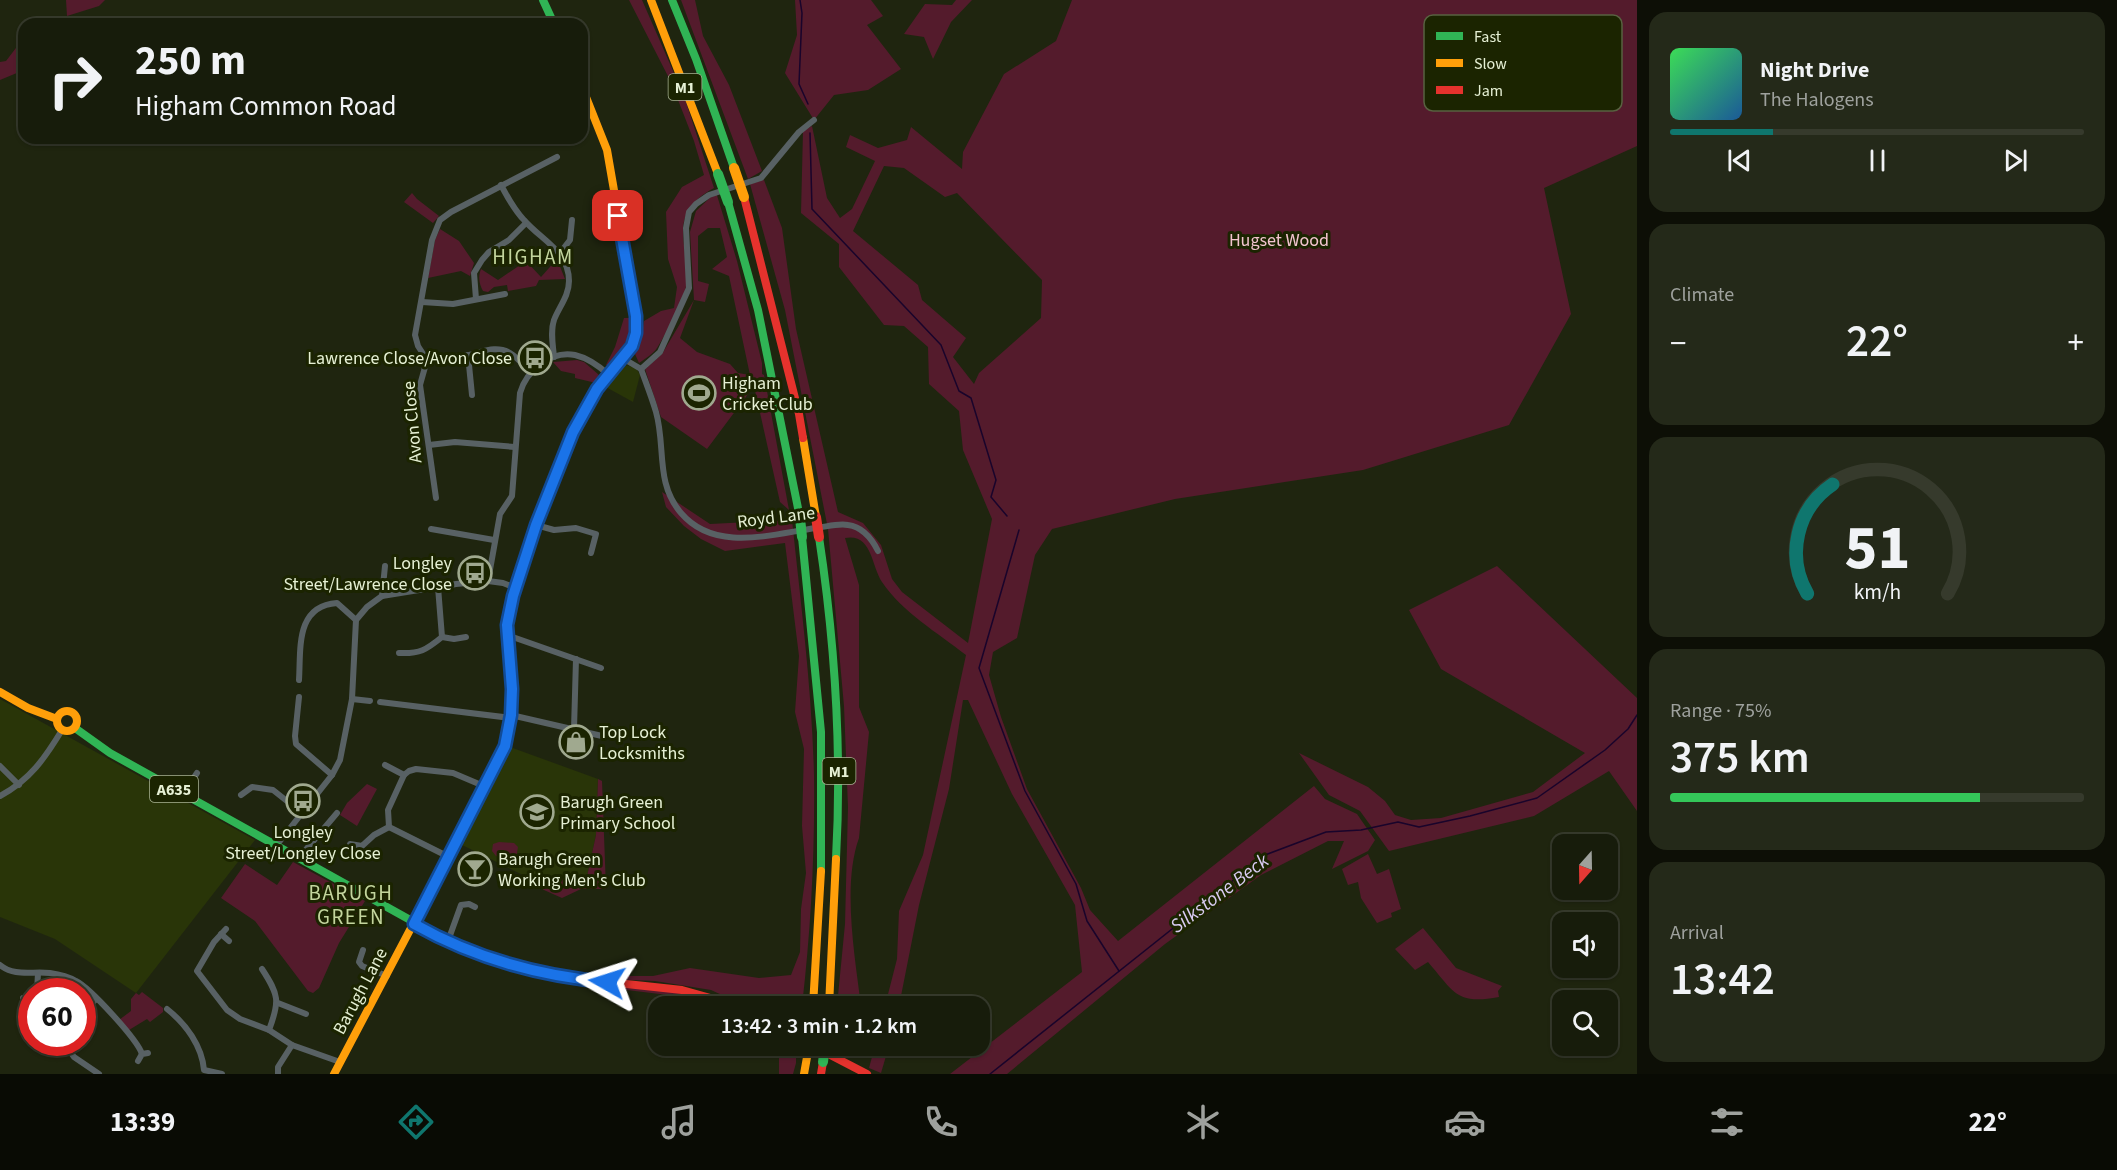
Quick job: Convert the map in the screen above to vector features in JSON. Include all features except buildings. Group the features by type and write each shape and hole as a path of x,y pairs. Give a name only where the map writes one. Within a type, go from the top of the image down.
{"main road":[{"path":"543,0 551,18"},
{"name":"M1","path":"651,0 728,202 758,310 800,518 815,650 822,761 821,878 814,996"},
{"name":"M1","path":"672,0 696,59 744,197 799,414 816,517 827,591 838,734 839,807 830,996"},
{"path":"588,102 607,150 636,316 634,339 624,358"},
{"name":"Barugh Lane","path":"334,1074 486,787 505,746 511,716 512,673 507,635 508,613 536,525 573,432 597,389 624,358"},
{"path":"0,692 28,708 57,719"},
{"path":"70,711 77,717 75,728 70,731 62,730 57,724 57,719 61,713 70,711"},
{"name":"A635","path":"75,728 110,753 448,941 484,956 549,974 701,992 712,996"},
{"path":"804,1074 808,1056"},
{"path":"821,1074 824,1056"},
{"path":"830,1056 867,1074"}],"street":[{"path":"624,358 641,369 660,352 689,288 686,228 689,212 709,195 761,178 799,132 814,120"},
{"path":"427,360 415,336 432,240 440,220 501,185 557,157"},
{"path":"501,185 514,209 526,223 560,253 567,267 569,283 566,298 554,320 552,331 554,357"},
{"path":"560,253 570,240 572,220"},
{"path":"476,299 474,273 482,260 489,252 509,240 526,223"},
{"path":"422,302 453,304 505,294"},
{"name":"Avon Close","path":"436,498 420,385 427,360 448,355 468,355 493,349 503,350 511,353 530,372"},
{"path":"468,355 472,395"},
{"path":"488,581 500,514 512,496 514,447 523,381 530,372 554,357 574,355 594,363 609,375"},
{"name":"Royd Lane","path":"641,369 656,412 666,487 680,513 697,527 711,534 730,538 849,525 871,538 878,551"},
{"path":"429,445 455,442 514,447"},
{"name":"Avon Close","path":"434,487 442,486"},
{"path":"536,525 554,530 576,528 596,534 591,553"},
{"path":"431,529 494,540"},
{"path":"382,596 385,566"},
{"path":"276,846 332,775 340,760 352,699 356,620 367,607 382,596 438,586 488,581 516,588"},
{"path":"438,586 442,637"},
{"path":"307,675 299,677 303,628 312,611 319,606 336,603 356,620"},
{"path":"507,635 601,668"},
{"path":"442,637 454,639 466,637"},
{"path":"399,653 415,654 428,649 442,637"},
{"path":"574,729 576,659"},
{"path":"299,697 296,744 332,775"},
{"path":"352,699 370,701"},
{"path":"380,702 511,716 602,736"},
{"path":"290,705 298,706"},
{"path":"0,796 19,785 42,762 62,730"},
{"path":"385,765 404,775"},
{"path":"0,766 19,785"},
{"path":"389,827 388,810 404,775 416,769 453,773 486,787"},
{"path":"183,794 197,773"},
{"path":"241,795 252,787 268,788 302,813"},
{"path":"298,859 337,813"},
{"path":"350,844 362,846 374,835 389,827"},
{"path":"389,827 449,857"},
{"path":"448,941 461,905 469,904 475,907"},
{"path":"229,941 224,932 197,971 227,1010 269,1030 292,1045 340,1062"},
{"path":"363,951 359,962 362,966 387,976"},
{"path":"0,965 15,973 50,973 66,978"},
{"path":"262,969 274,987 278,1003 269,1030"},
{"path":"38,974 38,978"},
{"path":"96,999 145,1053 138,1060"},
{"path":"278,1003 306,1014"},
{"path":"167,1009 184,1025 200,1049 203,1072 222,1074"},
{"path":"278,1074 278,1067 292,1045"},
{"path":"73,1056 99,1074"}],"shaded area":[{"path":"622,364 636,368 640,375 633,402 604,386"},
{"path":"0,699 255,840 136,993 55,939 0,917"},
{"name":"Barugh Green Primary School","path":"510,747 598,779 596,835 586,881 529,874 525,876 460,844"}],"green space":[{"path":"66,0 105,0 99,6 67,16"},
{"path":"629,0 642,0 684,96 714,188 699,198 685,219 683,231 685,291 660,343 639,363 635,354 641,339 644,321 661,311 674,308 677,287 668,259 666,212 682,187 704,175 694,141 671,82"},
{"path":"681,0 695,0 703,36 729,85 762,171 748,179"},
{"path":"795,0 871,0 883,16 867,25 901,69 868,90 834,95 814,120 785,73 797,35"},
{"path":"956,0 972,0 951,22 933,59 924,37 904,34 925,4 952,5"},
{"name":"Hugset Wood","path":"1072,0 1637,0 1637,146 1544,188 1571,314 1509,425 1363,470 1175,499 1052,529 1035,555 1017,638 993,652 989,675 1001,717 1027,789 1081,888 1090,910 1118,941 1314,786 1325,799 1357,814 1375,840 1368,851 1332,869 1344,841 1328,841 1261,875 1165,944 1007,1074 950,1074 973,1056 990,1056 990,1043 1082,972 1075,905 1012,794 968,700 963,700 949,789 919,905 901,996 888,996 897,959 899,911 923,855 966,655 921,622 890,593 878,575 866,545 854,538 845,538 859,585 859,707 869,732 859,838 851,877 851,921 860,996 838,996 845,924 848,807 844,706 828,529 785,310 750,184 764,180 782,228 796,329 838,512 863,523 881,545 892,579 902,592 968,643 992,519 963,450 959,411 929,384 928,347 904,326 884,325 839,267 839,244 801,213 803,131 812,126 827,198 840,218 852,209 875,161 846,147 850,135 878,148 907,140 911,127 962,169 963,152 1004,74 1056,41","holes":["884,166 904,168 945,197 957,193 1042,280 1041,318 979,373 974,384 953,357 966,338 922,300 918,285 853,231"]},
{"path":"18,45 18,72 0,80 0,62 6,61"},
{"path":"716,192 737,261 762,363 762,374 789,510 780,502 754,386 707,449 661,417 645,369 662,354 694,300 690,232 696,211","holes":["708,228 720,228 727,257 712,269 729,276 750,375 738,373 730,364 697,352 680,338 694,300 705,302 709,284 698,281 698,236"]},
{"path":"412,193 439,216 433,223 404,202"},
{"path":"440,229 459,241 474,263 470,276 461,271 428,278 435,240"},
{"path":"557,259 565,279 539,280 536,286 508,291 507,285 494,287 488,292 483,291 481,286 479,278 481,269 498,280 526,261 541,277"},
{"path":"624,318 631,318 629,336 614,362 610,366 606,365 615,347"},
{"path":"577,360 584,362 599,375 596,383 575,378 575,374 561,371 553,362"},
{"path":"662,492 710,524 792,520 809,679 814,775 812,890 803,996 724,996 711,990 655,981 606,979 606,976 653,976 690,968 759,978 791,975 800,952 801,909 806,873 802,826 804,749 795,712 799,656 785,543 725,551 701,539 684,526 666,507"},
{"path":"1497,566 1637,698 1637,811 1609,771 1534,816 1389,851 1360,811 1329,795 1299,753 1368,787 1385,801 1395,815 1411,820 1441,818 1533,792 1585,753 1441,669 1409,610"},
{"path":"598,779 602,781 606,889 581,889 562,898 544,890 525,876 529,874 586,881 596,835"},
{"path":"367,784 377,789 357,826 340,815 347,803"},
{"path":"514,843 518,847 515,865 496,856 492,851 493,844"},
{"path":"1368,854 1377,874 1389,869 1401,909 1391,913 1392,917 1377,923 1361,898 1358,882 1348,885 1342,869"},
{"path":"293,862 365,901 339,943 319,988 313,993 308,991 255,921 221,898 245,864 277,885"},
{"path":"1423,928 1456,968 1502,986 1498,991 1499,997 1473,999 1457,994 1428,962 1415,970 1395,949"},
{"path":"602,987 652,989 698,996 672,996"},
{"path":"142,992 163,1008 163,1012 150,1022 147,1019 129,1030 119,1020 131,1011 131,999 136,993 139,995"},
{"path":"779,1056 796,1056 793,1074 779,1074"},
{"path":"872,1056 886,1056 881,1073 869,1068"}],"waterway":[{"path":"800,0 802,13 799,84 808,104"},
{"path":"810,133 812,209 941,345 959,391 971,398 996,480 991,497 1007,516"},
{"path":"1019,530 979,668 1025,791 1076,884 1087,921 1119,971"},
{"name":"Silkstone Beck","path":"990,1074 1265,855 1326,832 1361,830 1398,822 1419,827 1537,798 1605,750 1628,729 1637,715"}],"traffic: fast":[{"path":"543,0 551,18"},
{"path":"672,0 696,59 734,168"},
{"path":"718,174 728,202"},
{"path":"728,202 758,310 800,518"},
{"path":"488,782 504,743 512,701 512,672 507,634 511,604 526,552 553,483"},
{"path":"800,518 802,537"},
{"path":"802,537 821,732 821,871"},
{"path":"819,537 836,698 838,778 836,859"},
{"path":"75,728 110,753 448,941 515,965 580,979"},
{"path":"823,1062 824,1056"}],"traffic: slow":[{"path":"651,0 718,174"},
{"path":"553,483 589,402 623,358 635,330 636,317 607,150 588,102"},
{"path":"734,168 744,197"},
{"path":"803,438 816,517"},
{"path":"0,692 28,708 57,719"},
{"path":"67,711 74,714 77,721 74,728 67,731 60,728 57,721 60,714 67,711"},
{"path":"334,1074 488,782"},
{"path":"829,996 836,859"},
{"path":"814,996 821,871"},
{"path":"804,1074 807,1056"}],"traffic: jam":[{"path":"744,197 799,414 803,438"},
{"path":"816,517 819,537"},
{"path":"580,979 682,990 703,996"},
{"path":"832,1056 867,1074"},
{"path":"821,1074 823,1062"}],"place":[{"name":"Lawrence Close/Avon Close","path":"535,358"},
{"name":"Higham Cricket Club","path":"699,393"},
{"name":"Longley Street/Lawrence Close","path":"475,573"},
{"name":"Top Lock Locksmiths","path":"576,742"},
{"name":"Longley Street/Longley Close","path":"303,801"},
{"name":"Barugh Green Primary School","path":"537,812"},
{"name":"Barugh Green Working Men's Club","path":"475,869"}],"district":[{"name":"HIGHAM","path":"533,257"},
{"name":"BARUGH GREEN","path":"351,905"}],"route":[{"path":"607,982 522,968 484,956 414,924 496,768 505,746 511,715 512,689 507,635 508,613 536,525 573,432 597,389 632,346 636,333 636,316 618,216"}]}
